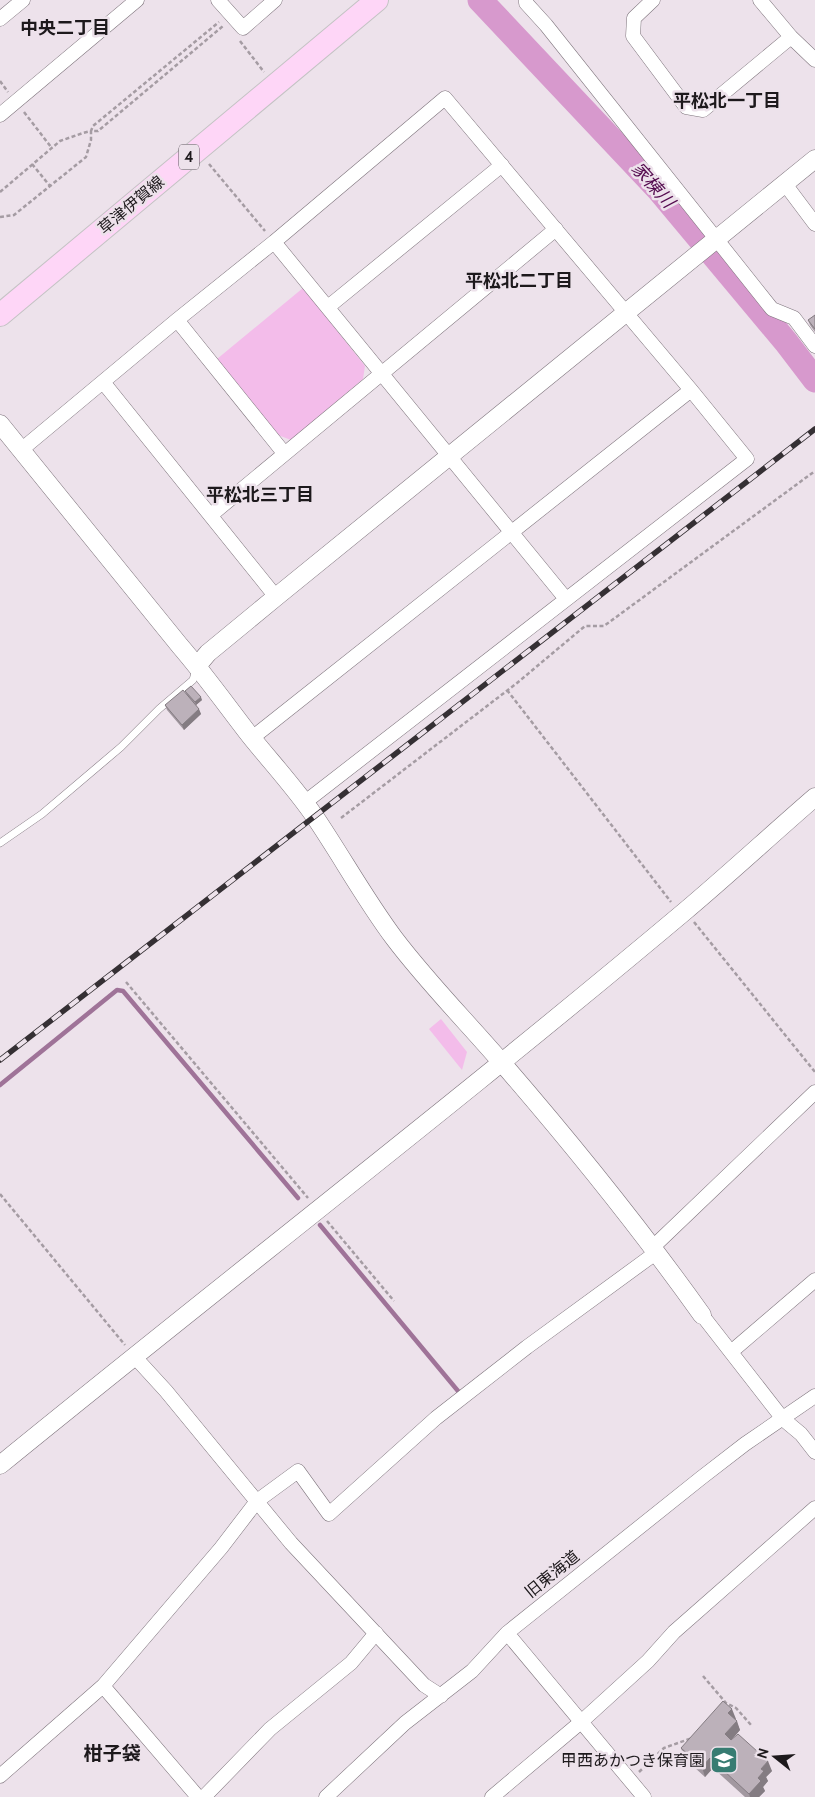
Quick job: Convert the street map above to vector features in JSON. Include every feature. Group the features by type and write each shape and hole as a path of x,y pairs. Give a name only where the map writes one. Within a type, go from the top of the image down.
{"main road":[{"name":"草津伊賀線","path":"0,315 377,0"}],"street":[{"path":"0,19 23,0"},
{"path":"0,115 137,0"},
{"path":"218,0 243,28 275,0"},
{"path":"526,0 526,3 546,25 715,240 772,309 794,318 815,346"},
{"path":"653,0 634,18 633,36 686,107 703,110 791,37"},
{"path":"760,0 791,37 815,60"},
{"path":"21,450 274,242 445,98 747,459 304,803"},
{"path":"197,666 208,653 276,597 815,159"},
{"path":"328,307 502,165"},
{"path":"785,184 815,224"},
{"path":"211,515 556,229"},
{"path":"274,242 566,598"},
{"path":"177,320 284,453"},
{"path":"103,382 276,597"},
{"path":"252,738 691,390"},
{"path":"0,424 197,666 314,816 395,939 442,996 502,1062 600,1180 782,1419 800,1434 815,1452"},
{"path":"0,1465 502,1062 685,911 815,797"},
{"path":"0,1776 104,1686 221,1548 258,1501 298,1471 329,1514 444,1412 527,1346 655,1250 815,1092"},
{"path":"731,1352 815,1280"},
{"path":"134,1356 258,1501 291,1543 424,1685 441,1696"},
{"name":"旧東海道","path":"326,1797 405,1723 472,1671 507,1633 745,1444 815,1396"},
{"path":"492,1797 581,1722 648,1661 674,1632 815,1508"},
{"path":"204,1797 270,1729 351,1663 376,1633"},
{"path":"507,1633 644,1797"},
{"path":"104,1686 198,1797"}],"lane":[{"path":"0,843 42,814 121,747 159,709 192,680 197,666"}],"path":[{"path":"0,217 14,215 86,158 93,126 218,22 232,15"},
{"path":"0,192 60,141 83,133 98,131 221,29 232,15"},
{"path":"243,28 239,41 267,76"},
{"path":"16,102 52,148"},
{"path":"204,159 274,242"},
{"path":"32,164 50,186"},
{"path":"341,818 507,690 585,626 604,626 815,471"},
{"path":"507,690 673,905 685,911 815,1072"},
{"path":"126,982 394,1301"},
{"path":"0,1194 134,1356"},
{"path":"703,1676 726,1703 736,1708 752,1726"},
{"path":"721,1710 726,1703"},
{"path":"630,1780 664,1748 700,1734"}],"shaded area":[{"path":"303,288 365,366 363,379 291,440 278,435 217,359"},
{"path":"441,1019 467,1052 462,1070 429,1029"}],"building":[{"path":"815,315 815,329 808,320"},
{"path":"191,686 201,697 195,702 185,691"},
{"path":"183,690 199,709 182,725 165,705"},
{"path":"723,1701 732,1709 728,1713 737,1721 725,1734 731,1740 738,1734 768,1761 761,1769 764,1771 758,1778 761,1781 749,1794 710,1758 702,1767 681,1748"}],"waterway":[{"name":"家棟川","path":"480,0 659,190 786,342 815,380"},
{"path":"0,1085 117,990 123,991 298,1198"},
{"path":"320,1225 458,1391"}],"railway":[{"path":"0,1060 815,429"}],"place":[{"name":"甲西あかつき保育園","path":"724,1760"}],"district":[{"name":"中央二丁目","path":"65,28"},
{"name":"平松北一丁目","path":"727,101"},
{"name":"平松北二丁目","path":"519,281"},
{"name":"平松北三丁目","path":"260,495"},
{"name":"柑子袋","path":"112,1753"}]}
